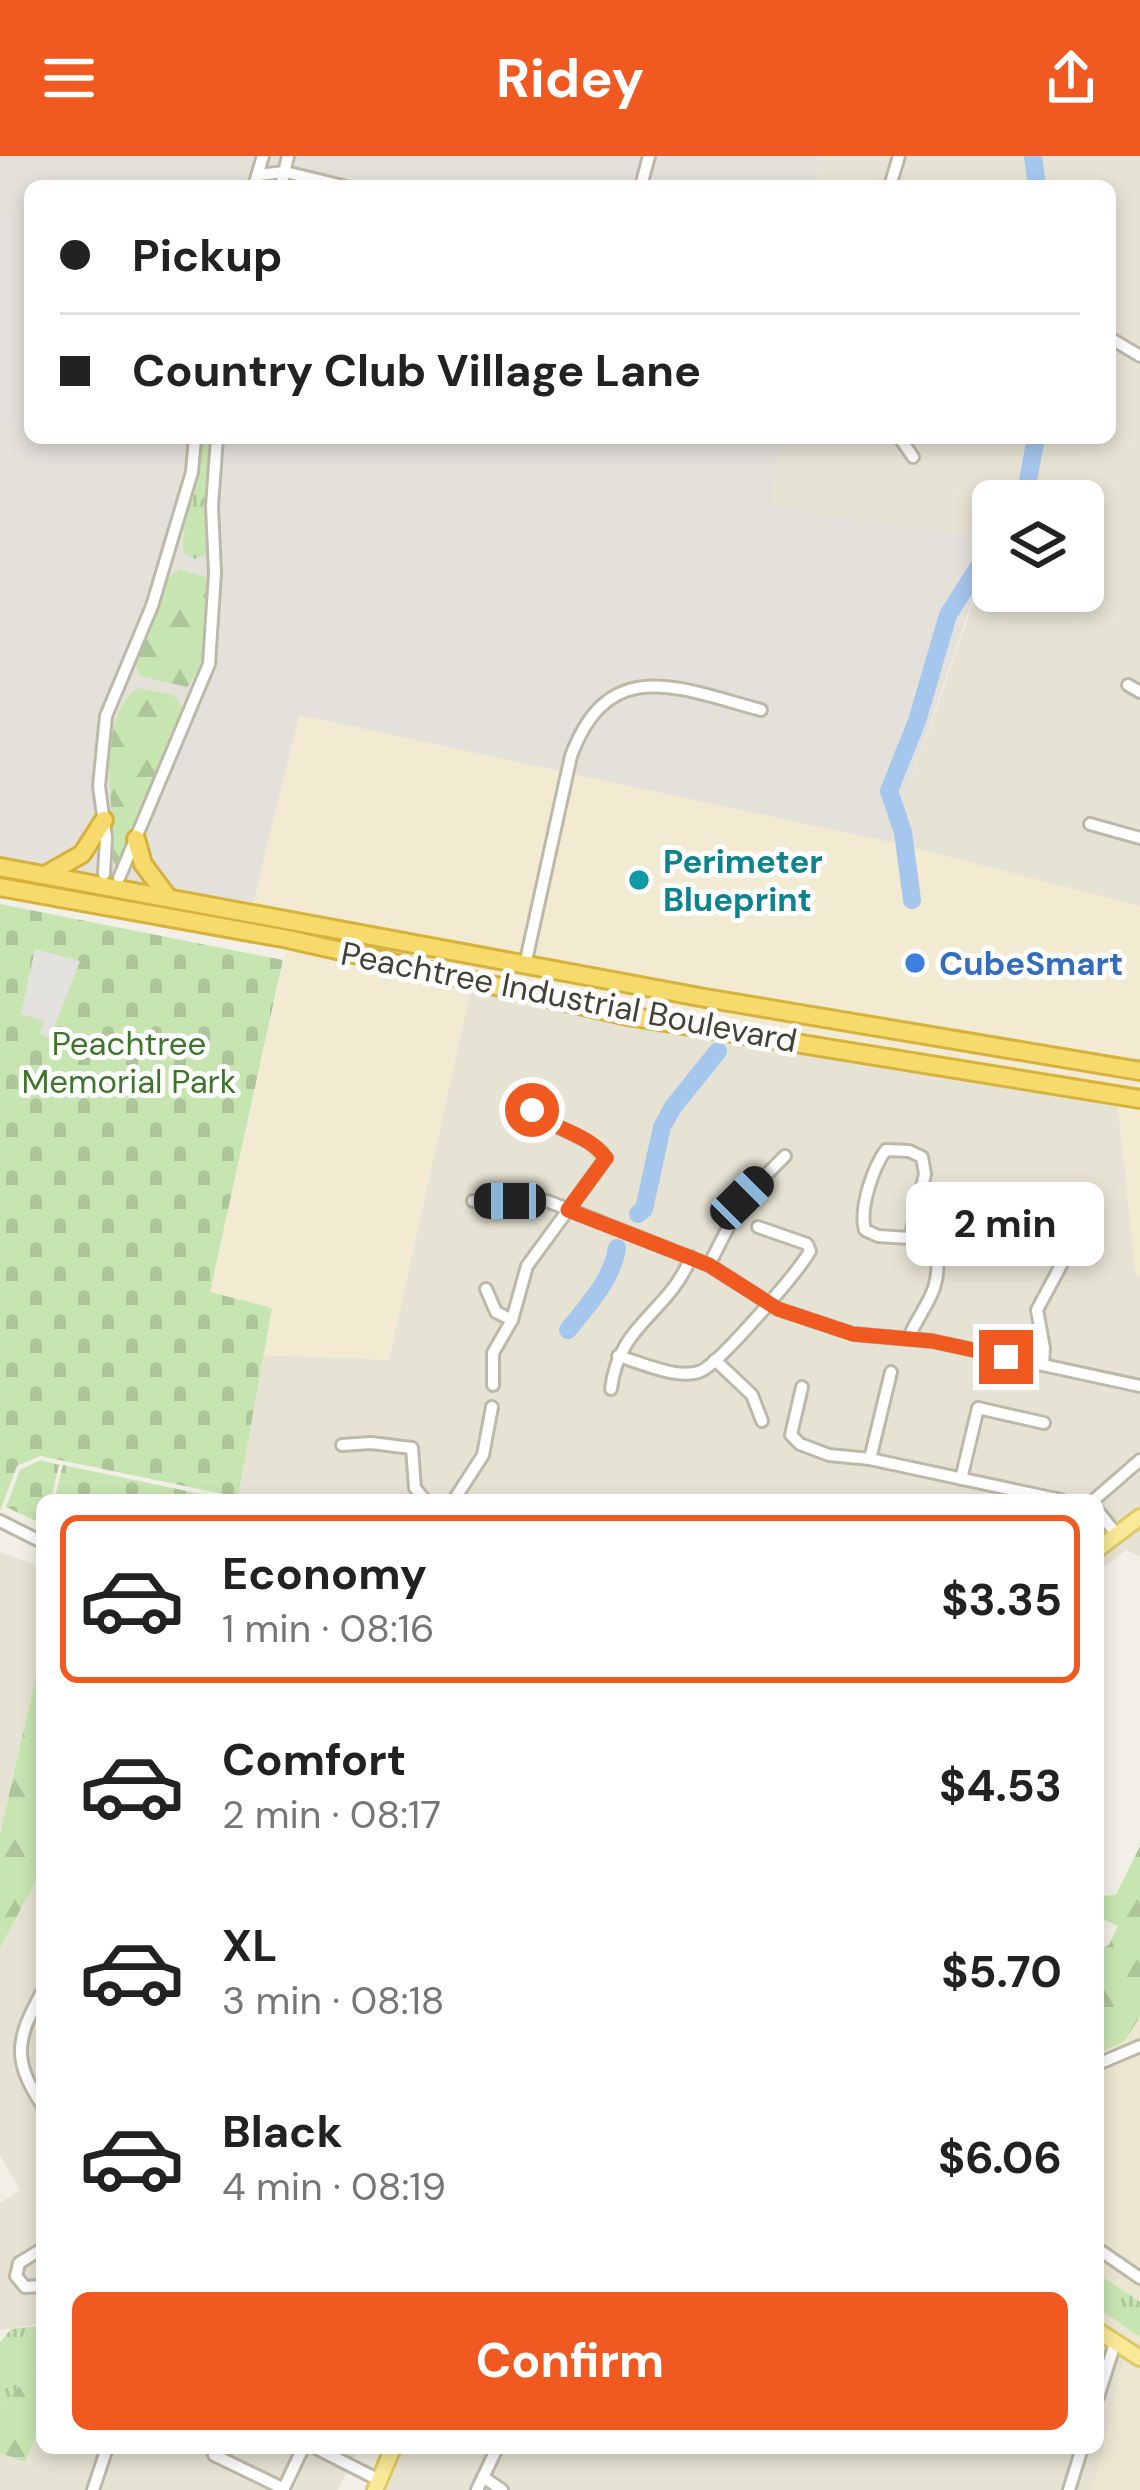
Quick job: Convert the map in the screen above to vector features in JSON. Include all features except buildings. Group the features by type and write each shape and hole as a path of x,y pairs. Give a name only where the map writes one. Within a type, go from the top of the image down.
{"highway":[{"path":"47,874 82,854 104,820"},
{"path":"136,838 143,864 168,896"},
{"name":"Peachtree Industrial Boulevard","path":"0,866 525,965 1140,1070"},
{"name":"Peachtree Industrial Boulevard","path":"0,887 288,939 628,1016 1140,1100"}],"main road":[{"path":"1104,1545 1140,1517"},
{"path":"1104,2335 1140,2358"},
{"path":"377,2485 390,2454"}],"street":[{"path":"281,180 288,156"},
{"path":"259,180 284,172 318,180"},
{"path":"104,874 99,785 106,716 152,606 191,472 193,444"},
{"path":"119,878 208,664 217,444"},
{"path":"904,444 913,457"},
{"path":"525,965 571,756 583,724 600,703 628,689 654,685 761,710"},
{"path":"1090,824 1140,838"},
{"path":"493,1384 493,1353 512,1321 527,1266 606,1158 576,1134 544,1122 532,1110"},
{"path":"910,1238 925,1174 922,1157 886,1150 879,1159 862,1219 865,1230 878,1236 910,1238 937,1254"},
{"path":"709,1265 742,1198 785,1156"},
{"path":"473,1201 547,1201 691,1257 769,1303 853,1334 908,1339 1140,1386"},
{"path":"937,1254 969,1225 975,1212 1067,1236 1092,1257"},
{"path":"618,1356 684,1374 703,1371 715,1360 810,1251 807,1244 758,1226"},
{"path":"1043,1364 1045,1348 1037,1310 1074,1241"},
{"path":"908,1339 940,1273 937,1254"},
{"path":"611,1389 627,1336 667,1299 691,1257"},
{"path":"487,1289 496,1312 512,1321"},
{"path":"715,1360 752,1394 762,1421"},
{"path":"870,1459 891,1372"},
{"path":"802,1388 791,1435 800,1444 829,1455 870,1459 1034,1494"},
{"path":"458,1494 483,1455 492,1408"},
{"path":"962,1478 978,1408 1043,1423"},
{"path":"342,1445 412,1448 415,1487 420,1494"},
{"path":"1101,1494 1140,1460"},
{"path":"1104,1518 1118,1535"},
{"path":"0,1521 36,1539"},
{"path":"36,2005 19,2040 22,2061 36,2092"},
{"path":"1104,2061 1140,2046"},
{"path":"36,2253 19,2264 16,2276 25,2287 36,2286"},
{"path":"1104,2253 1140,2278"},
{"path":"1104,2378 1115,2343"},
{"path":"93,2490 105,2454"},
{"path":"214,2455 284,2489 300,2454"},
{"path":"326,2454 377,2485"},
{"path":"477,2490 494,2454"},
{"path":"1069,2490 1080,2454"},
{"path":"483,2477 502,2490"}],"shaded area":[{"path":"0,156 819,156 816,180 24,180 24,444 779,444 771,505 972,536 972,601 890,842 299,715 253,903 107,890 0,873"},
{"path":"819,156 1140,156 1140,906 890,842 972,606 972,612 1104,612 1104,480 972,480 972,536 770,505 779,444 1116,444 1116,180 816,180"},
{"path":"299,715 890,842 1140,906 1140,1276 1136,1274 1116,1089 803,1037 475,971 388,1360 261,1355 272,1308 210,1293 294,916 253,903"},
{"path":"35,949 80,961 50,1038 40,1034 44,1021 21,1014"},
{"path":"475,970 803,1037 1116,1089 1136,1274 1140,1276 1140,1557 1126,1550 1104,1566 1104,1494 238,1494 261,1355 389,1359"},
{"path":"0,1552 36,1566 36,1676 0,1834"},
{"path":"36,1880 36,2325 0,2330 0,2203 20,2190 0,2155 0,1948"},
{"path":"1140,1899 1140,2490 1093,2490 1126,2350 1104,2335 1104,2005"},
{"path":"1104,2345 1140,2366 1140,2490 372,2490 389,2454 1104,2454"},
{"path":"36,2437 36,2454 355,2454 338,2490 0,2490 0,2453 25,2462"}],"green space":[{"path":"199,444 214,444 210,548 195,559 184,553"},
{"path":"180,569 206,577 211,601 204,650 187,687 140,676 135,664 168,578"},
{"path":"138,688 174,695 183,708 117,868 113,860 111,743 124,702"},
{"name":"Peachtree Memorial Park","path":"0,904 283,960 210,1292 272,1308 239,1494 40,1456 17,1466 0,1511"},
{"path":"40,1460 59,1465 52,1494 36,1494 36,1521 6,1507 20,1470"},
{"path":"63,1465 201,1494 56,1494"},
{"path":"36,1676 36,1880 0,1948 0,1834"},
{"path":"1140,1846 1140,2017 1124,2041 1104,2050 1104,1947 1118,1926 1104,1920 1104,1896 1116,1895"},
{"path":"1104,2278 1140,2302 1140,2337 1104,2312"},
{"path":"36,2326 36,2364 0,2412 0,2342 11,2329"},
{"path":"36,2364 36,2437 25,2462 0,2453 0,2412"}],"waterway":[{"path":"1033,156 1036,180"},
{"path":"1028,480 1035,444"},
{"path":"912,900 903,832 889,791 917,721 948,615 972,577"},
{"path":"638,1214 644,1209 662,1127 718,1051"},
{"path":"568,1330 605,1281 617,1248"}],"place":[{"name":"Perimeter Blueprint","path":"639,880"},
{"name":"CubeSmart","path":"915,963"}],"route":[{"path":"532,1110 544,1122 576,1134 606,1158 568,1210 709,1265 778,1309 853,1334 932,1341 1006,1357"}]}
